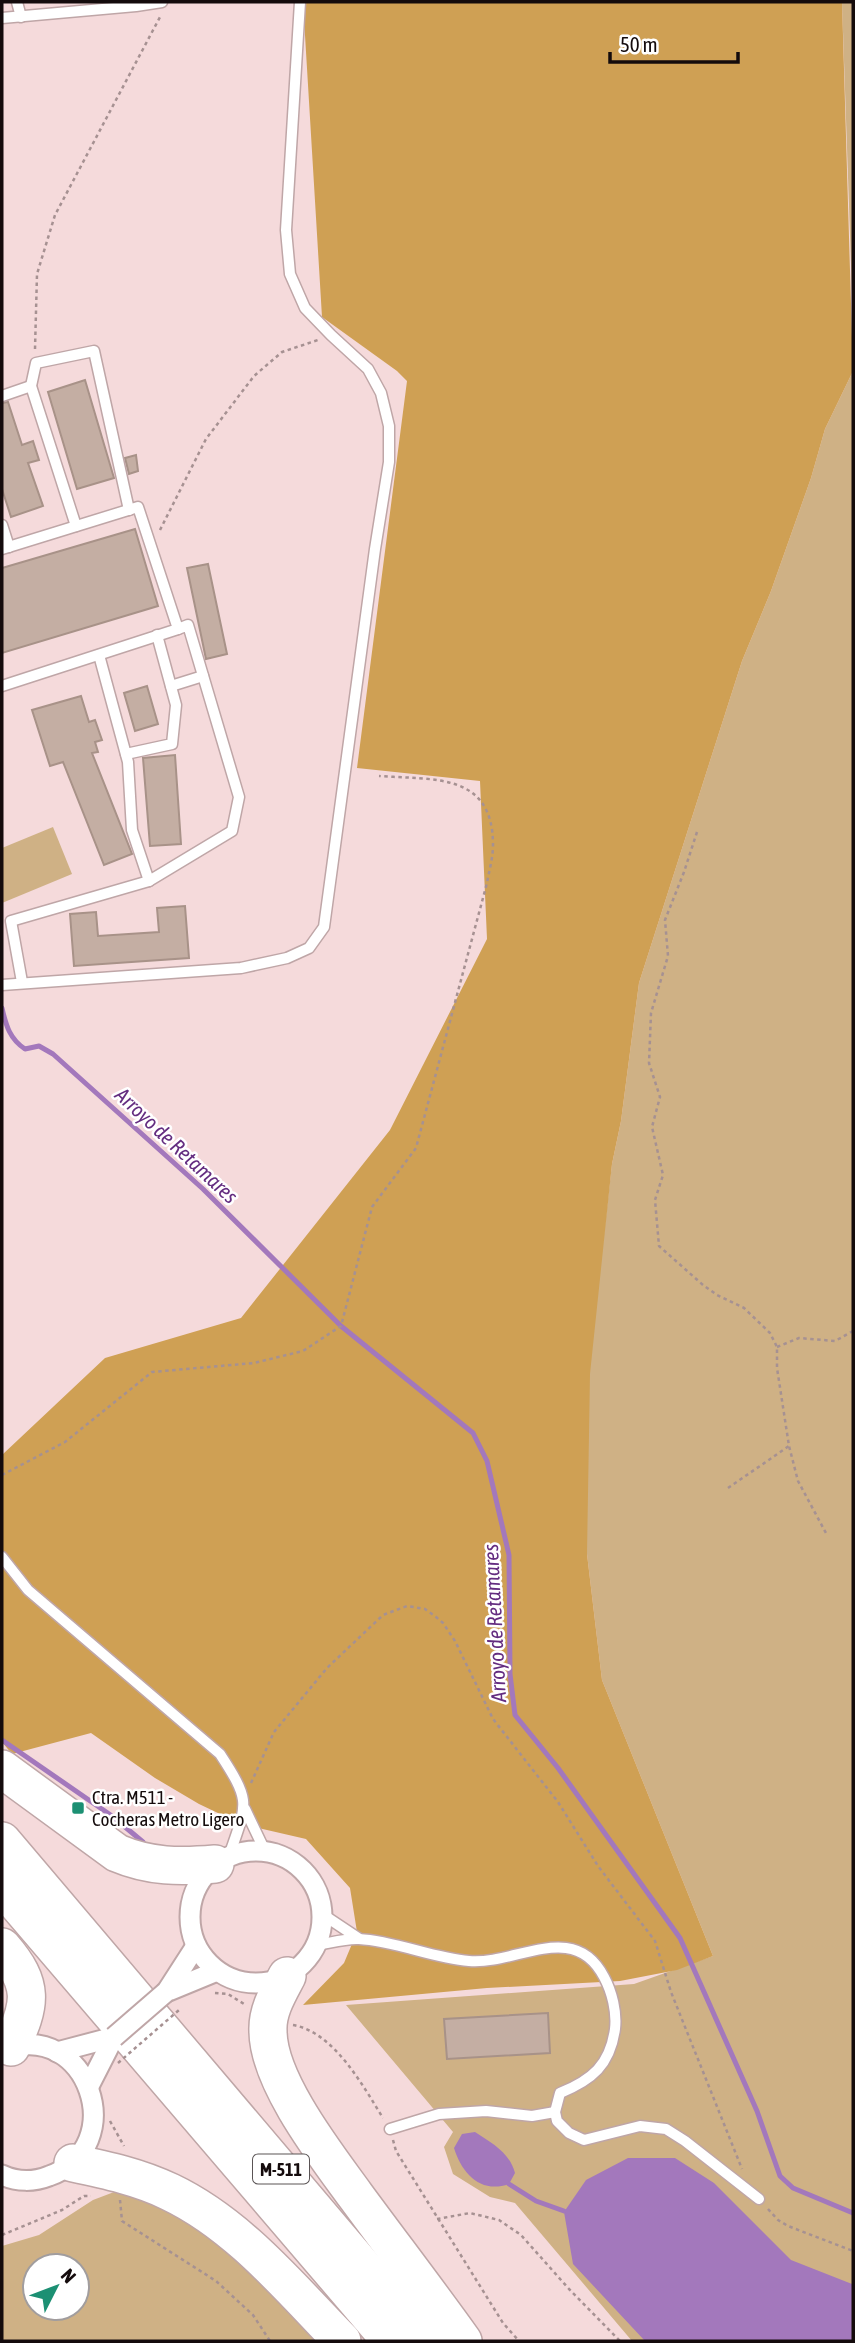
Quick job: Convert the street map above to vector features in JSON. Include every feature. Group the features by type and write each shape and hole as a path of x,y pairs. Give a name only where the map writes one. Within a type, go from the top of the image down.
{"highway":[{"path":"14,1778 117,1853 139,1861 173,1867 222,1860"},
{"name":"M-511","path":"2,1841 426,2341"},
{"name":"M-511","path":"2,1886 391,2341"},
{"path":"2,1947 15,1962 26,1987 24,2013 6,2049"},
{"path":"287,1976 268,2020 268,2032 273,2057 300,2115 463,2341"},
{"path":"73,2163 108,2185 170,2192 239,2237 342,2341"}],"street":[{"path":"265,1851 293,1862 305,1872 317,1892 322,1914 321,1930 317,1945 304,1963 287,1976 270,1982 233,1980 205,1960 196,1946 190,1917 191,1902 200,1881 222,1860 241,1852 265,1851"},
{"path":"89,2086 114,2037 166,1992 196,1946"},
{"path":"166,1992 217,1971"},
{"path":"57,2052 114,2037"},
{"path":"3,2177 41,2179 58,2173 73,2163 86,2147 93,2127 94,2107 89,2086 81,2072 57,2052 26,2045 6,2049"}],"lane":[{"path":"17,2 21,17"},
{"path":"2,18 162,2"},
{"path":"2,985 241,968 287,958 309,948 324,927 374,549 389,462 389,426 381,393 368,369 306,308 290,274 286,230 300,2"},
{"path":"76,526 31,386 36,363 94,351 129,510"},
{"path":"2,396 31,386"},
{"path":"2,525 5,548 138,507 178,629"},
{"path":"2,686 188,625 239,797 232,831 149,881 11,921 22,982"},
{"path":"126,754 172,744 176,705 157,635"},
{"path":"99,655 126,754 132,830 149,881"},
{"path":"171,686 203,676"},
{"path":"2,1557 28,1590 220,1754 238,1781 244,1804 265,1851"},
{"path":"222,1860 244,1804"},
{"path":"322,1914 358,1938"},
{"path":"317,1945 358,1938 470,1961 506,1957 552,1947 576,1949 596,1962 608,1986 614,2005 615,2027 601,2068 583,2084 560,2093 554,2107 557,2121 569,2133 584,2140 640,2126 666,2129 759,2199"},
{"path":"390,2129 439,2114 486,2111 532,2116 555,2112"}],"path":[{"path":"36,363 33,336 37,274 55,215 162,13"},
{"path":"151,548 206,439 254,376 282,352 331,335"},
{"path":"2,1475 65,1442 152,1371 254,1363 303,1351 341,1326 372,1207 416,1148 487,883 493,846 489,817 478,797 467,787 446,780 379,776"},
{"path":"697,832 665,920 668,957 652,1013 649,1063 660,1097 652,1127 663,1175 655,1200 659,1247 717,1295 744,1307 769,1333 777,1347 777,1368 789,1446 798,1481 827,1535"},
{"path":"777,1347 799,1338 835,1341 853,1331"},
{"path":"728,1488 789,1446"},
{"path":"244,1804 274,1732 327,1668 383,1615 407,1606 425,1609 436,1617 455,1641 493,1719 558,1802 598,1866 655,1941 671,1992 732,2140 748,2191"},
{"path":"208,1993 228,1994 254,2015 302,2026 325,2039 357,2077 390,2129 396,2151 437,2219 503,2322 519,2341"},
{"path":"111,2070 186,2003"},
{"path":"2,2235 62,2210 108,2185 126,2152 108,2117"},
{"path":"108,2185 119,2196 122,2221 216,2280 253,2315 270,2341"},
{"path":"759,2199 788,2227 853,2251"},
{"path":"437,2219 470,2213 499,2220 521,2235 620,2341"}],"shaded area":[{"path":"303,2 842,2 853,371 825,429 811,478 771,591 742,661 639,983 621,1121 612,1164 590,1374 587,1554 602,1680 713,1956 677,1970 620,1981 487,1988 303,2005 344,1963 357,1932 350,1888 306,1839 241,1824 199,1804 155,1778 91,1733 12,1754 2,1742 2,1455 105,1358 241,1318 390,1130 487,939 480,781 357,768 407,381 322,317"},
{"path":"842,2 853,2 853,323"},
{"path":"853,371 853,2341 632,2341 515,2203 490,2197 453,2174 444,2147 453,2132 346,2005 634,1984 713,1956 602,1680 587,1554 587,1404 591,1347 612,1164 621,1121 639,983 742,661 771,591 811,478 825,429"},
{"path":"53,827 72,874 2,903 2,848"},
{"path":"475,2132 500,2149 513,2166 515,2173 509,2184 481,2184 462,2166 454,2148 462,2134"},
{"path":"628,2158 675,2158 714,2183 791,2260 852,2284 853,2341 645,2341 573,2264 564,2212 586,2180"},
{"path":"122,2189 197,2224 320,2341 2,2341 2,2246 39,2235 93,2200"}],"building":[{"path":"85,380 114,478 77,489 48,392"},
{"path":"8,402 22,445 33,441 39,460 28,463 43,506 11,517 2,489 2,403"},
{"path":"136,455 138,471 129,474 125,458"},
{"path":"135,529 158,606 2,653 2,568"},
{"path":"208,564 227,654 206,659 187,568"},
{"path":"147,686 158,724 135,731 124,693"},
{"path":"81,696 89,722 95,720 102,740 95,742 98,752 92,753 132,854 104,865 63,762 50,766 32,710"},
{"path":"175,755 181,844 150,846 143,758"},
{"path":"185,906 189,958 74,966 70,914 96,912 98,936 159,932 157,908"},
{"path":"548,2013 550,2053 447,2059 444,2019"}],"waterway":[{"name":"Arroyo de Retamares","path":"2,1008 9,1032 20,1045 25,1049 39,1046 53,1054 203,1189 341,1326 473,1433 487,1461 509,1555 510,1674 515,1715 558,1768 680,1938 757,2111 780,2176 793,2188 853,2213"},
{"path":"2,1740 112,1816 143,1842"},
{"path":"509,2184 536,2201 564,2211"}],"place":[{"name":"Ctra. M511 - Cocheras Metro Ligero","path":"78,1808"}]}
